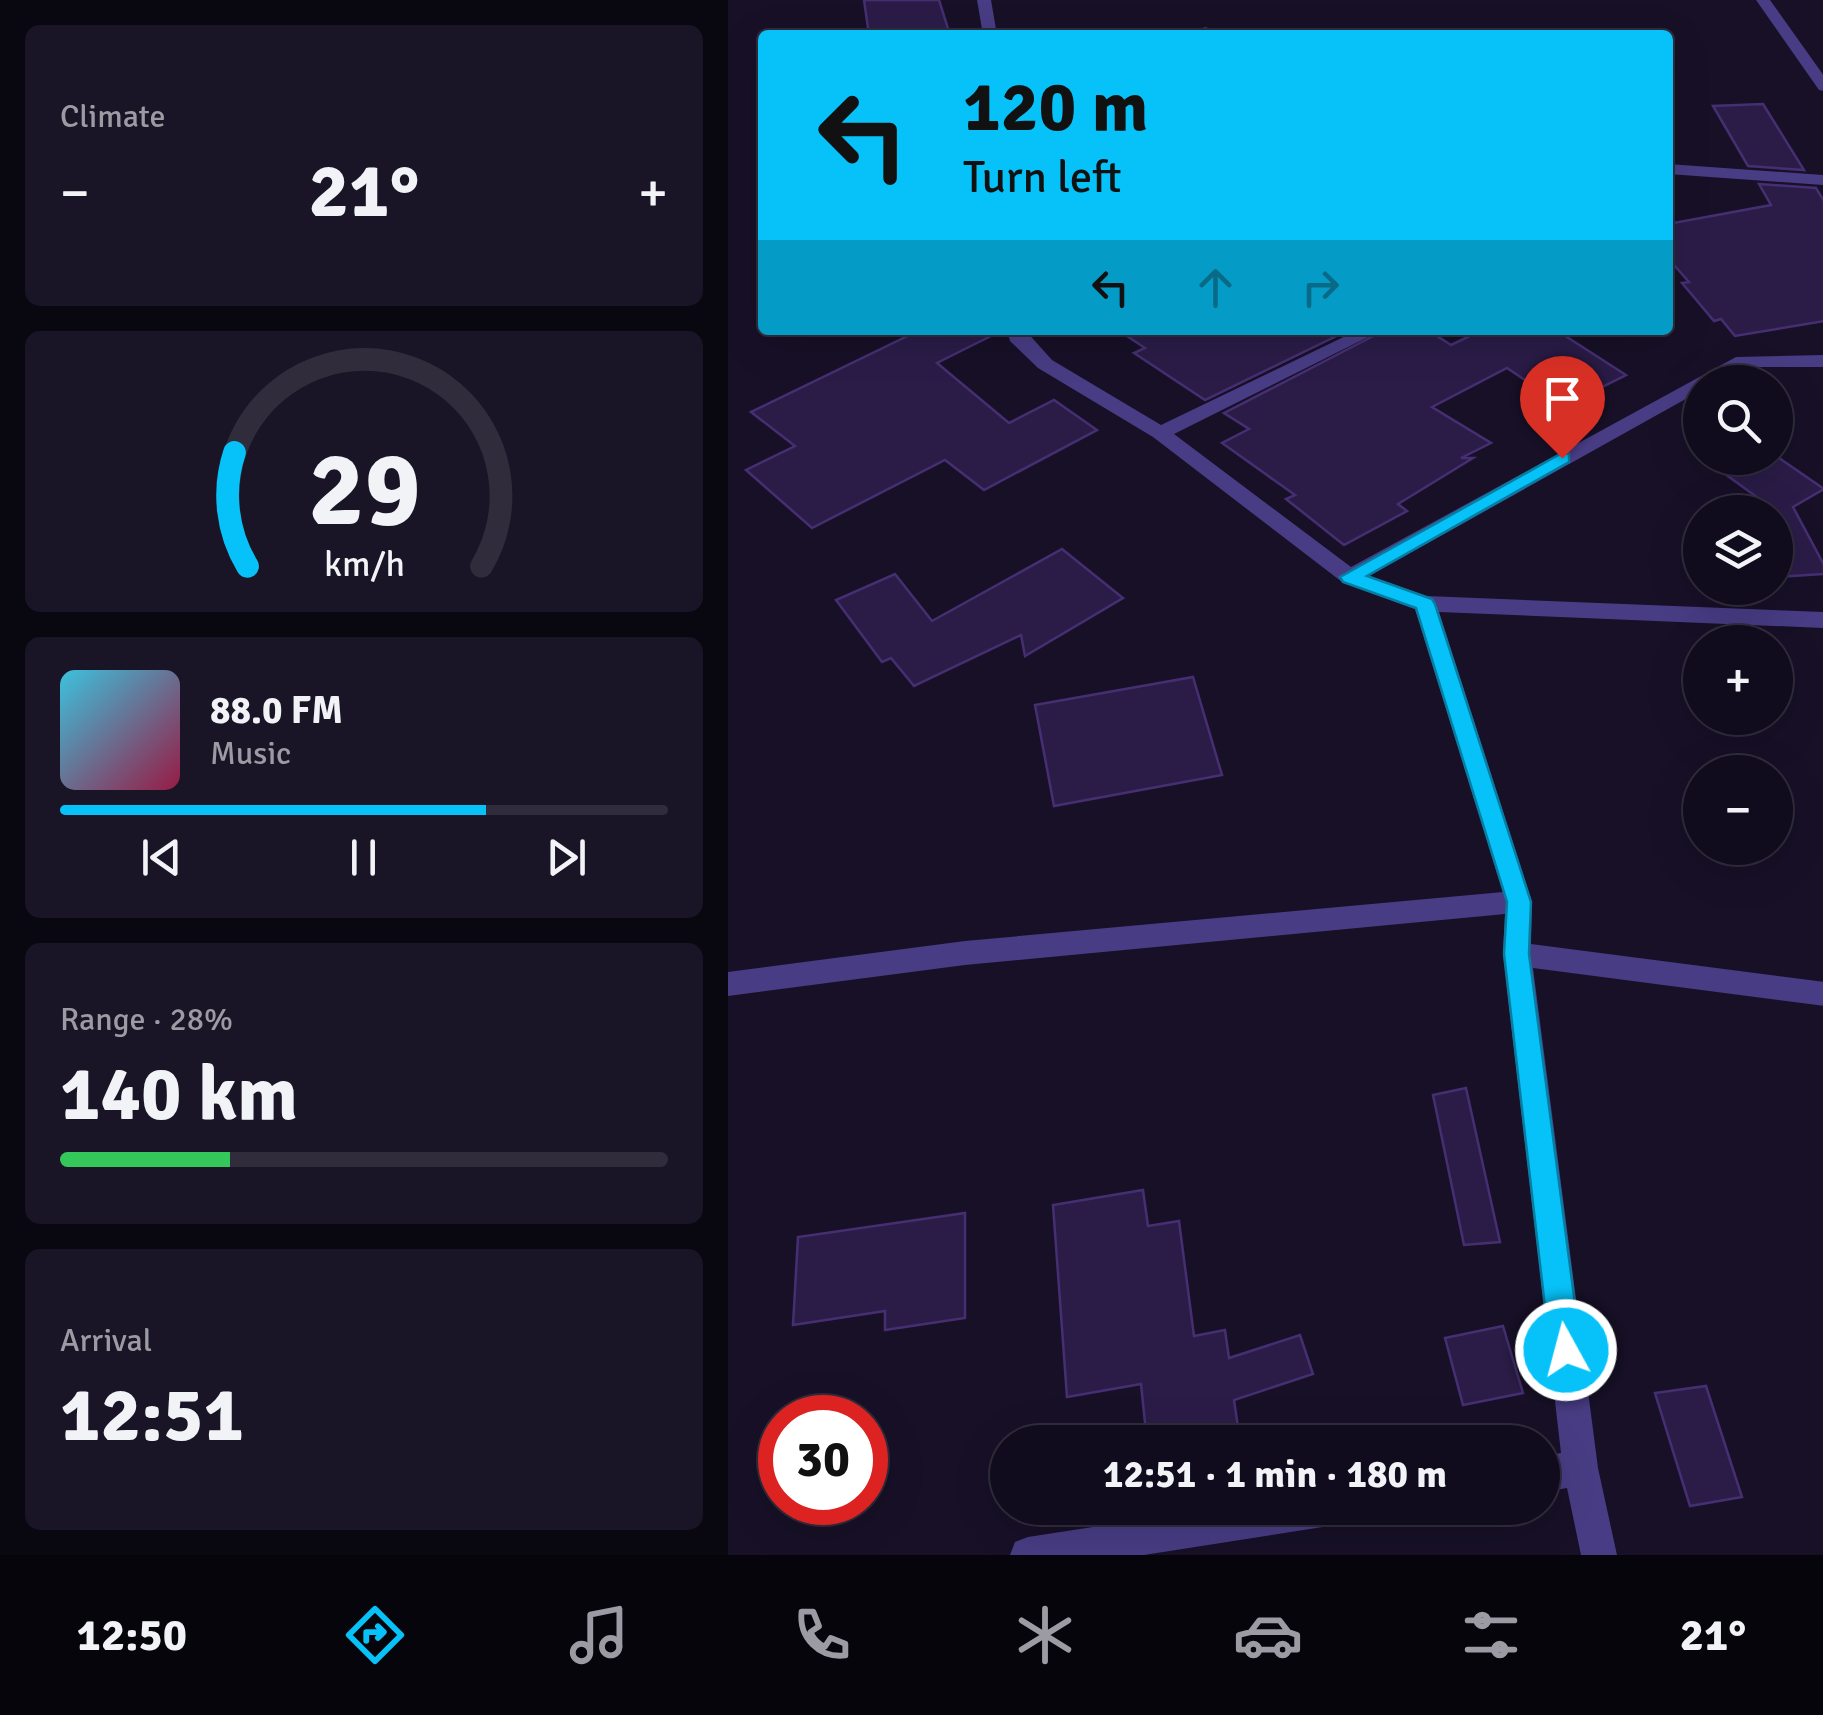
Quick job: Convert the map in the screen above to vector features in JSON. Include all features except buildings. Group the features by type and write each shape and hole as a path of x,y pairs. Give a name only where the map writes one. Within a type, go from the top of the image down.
{"street":[{"path":"984,0 989,30"},
{"path":"1763,0 1824,87"},
{"path":"1801,58 1824,57"},
{"path":"1673,168 1824,180"},
{"path":"1017,335 1044,364 1160,434 1350,577 1425,604 1824,620"},
{"path":"1160,434 1364,335"},
{"path":"1737,365 1824,362"},
{"path":"1350,577 1683,393"},
{"path":"1425,604 1519,902 1517,954 1580,1468 1599,1555"},
{"path":"728,984 965,953 1519,902"},
{"path":"1517,954 1824,994"},
{"path":"1560,1471 1580,1468"},
{"path":"1028,1555 1221,1525"}],"route":[{"path":"1562,458 1350,577 1425,604 1519,902 1517,954 1566,1350"}]}
